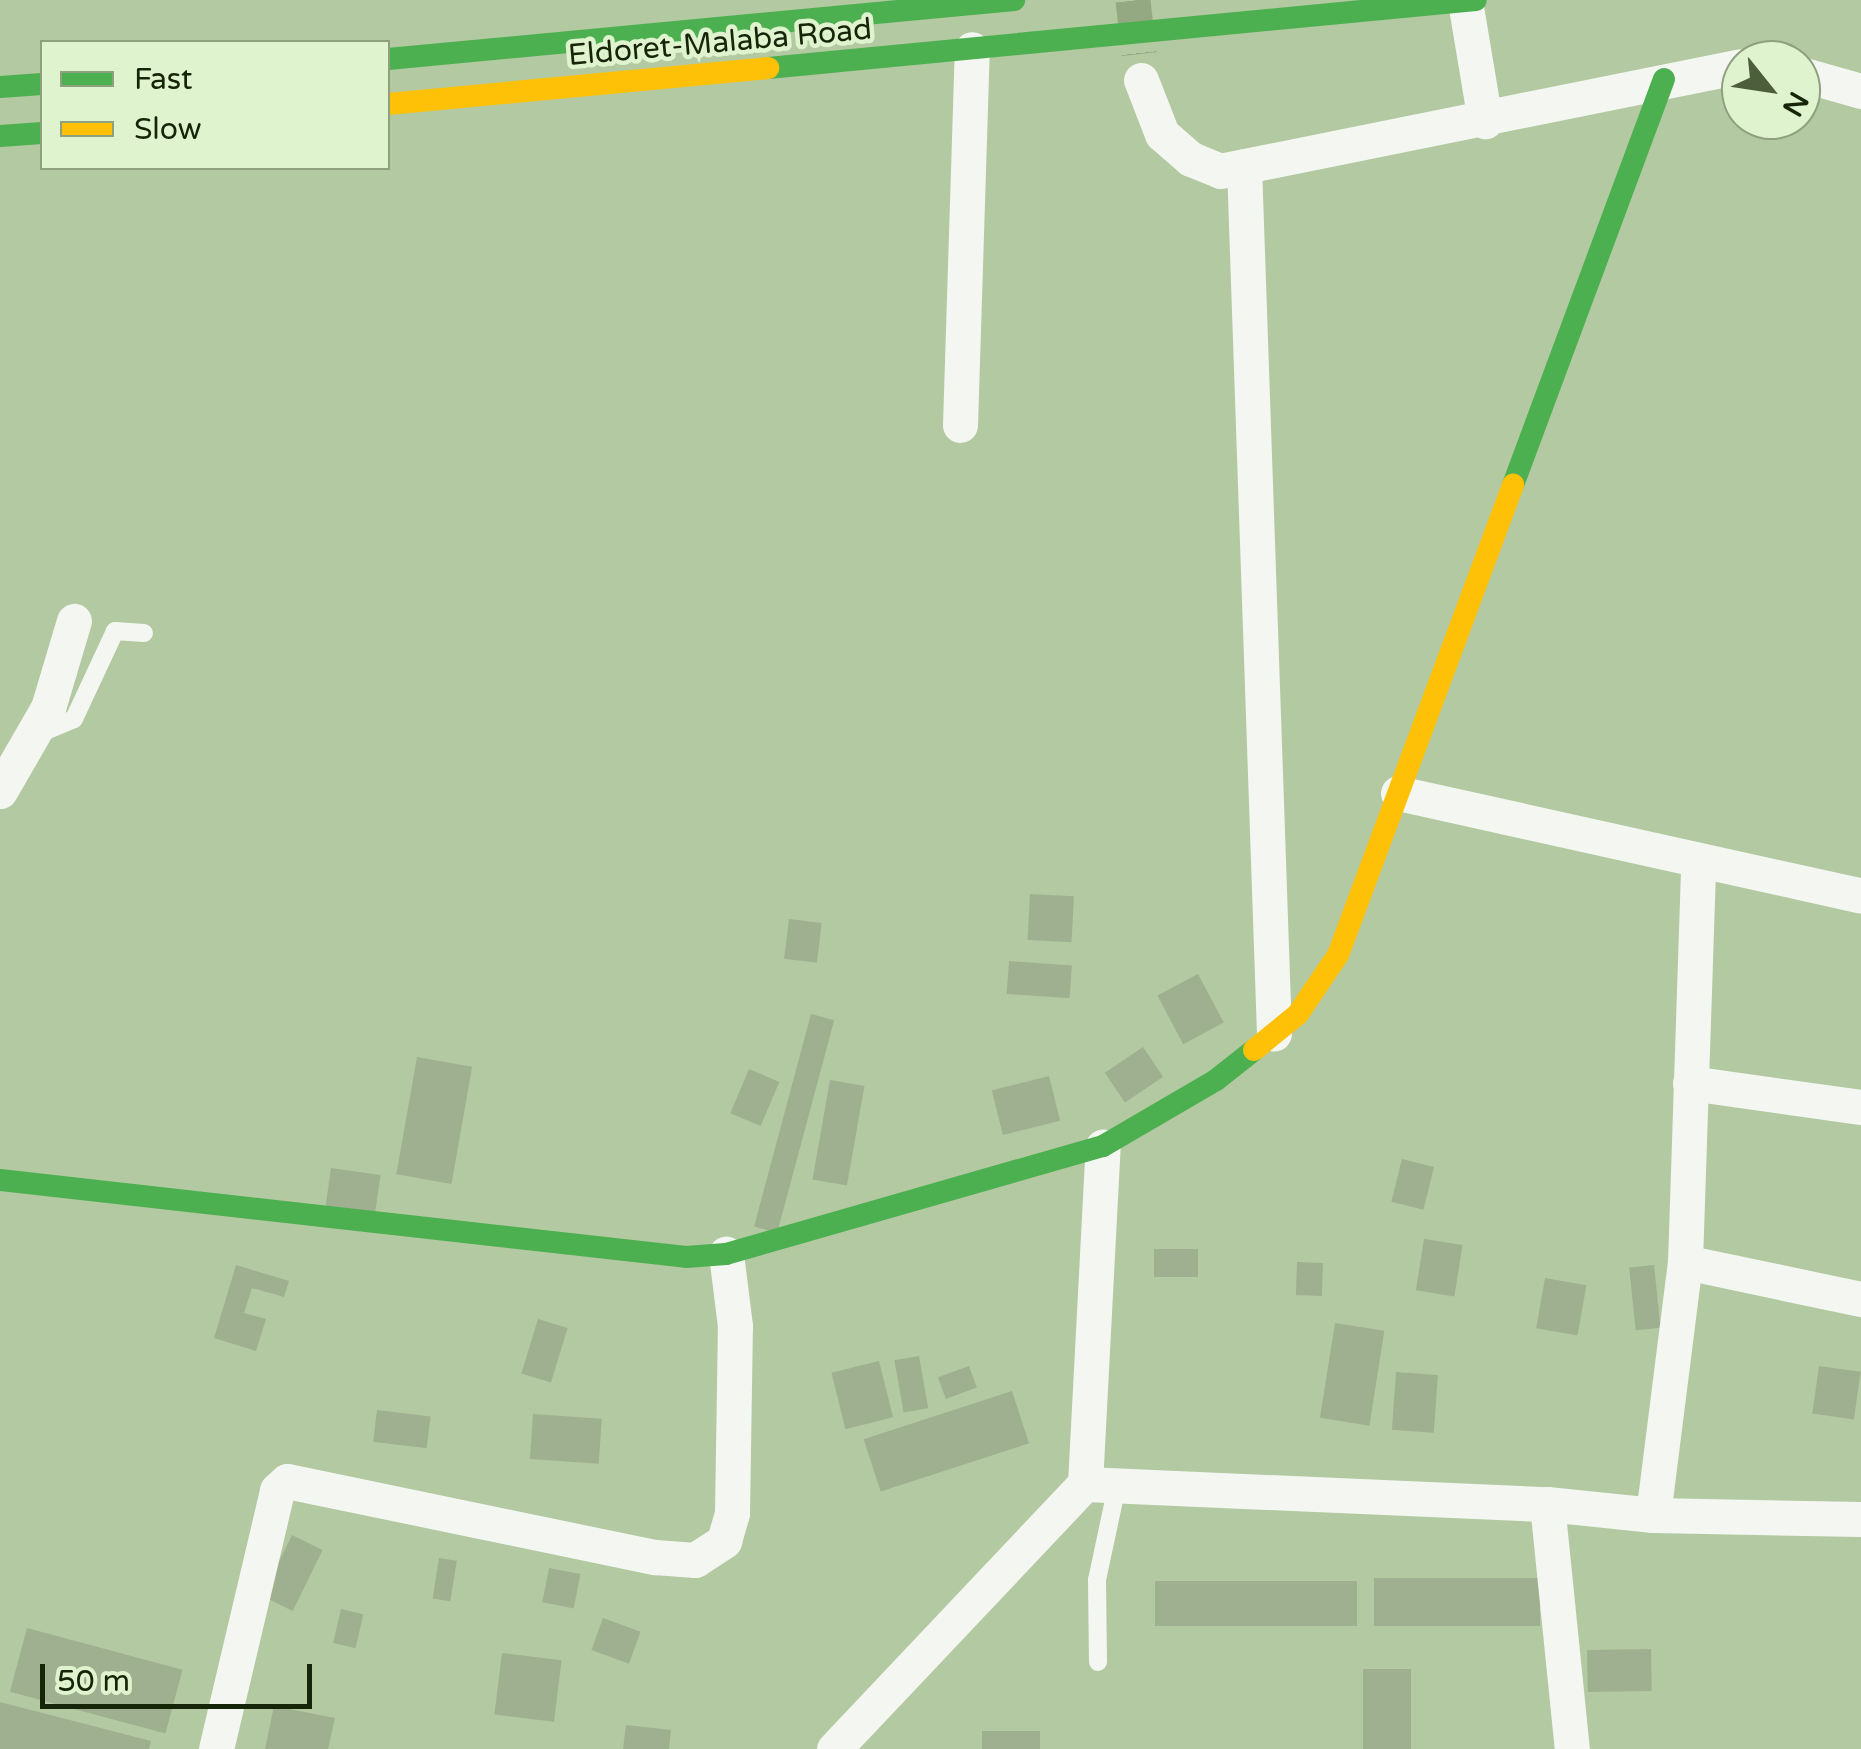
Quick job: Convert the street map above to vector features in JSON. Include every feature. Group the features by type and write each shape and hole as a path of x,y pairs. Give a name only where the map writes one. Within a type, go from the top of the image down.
{"main road":[{"name":"Eldoret-Malaba Road","path":"390,59 1014,0"},
{"name":"Eldoret-Malaba Road","path":"390,104 1476,0"},
{"path":"0,1180 686,1257 726,1254 1103,1146 1216,1080 1298,1014 1338,955 1664,79"},
{"path":"0,87 40,84"},
{"path":"0,136 40,133"}],"street":[{"path":"1465,1 1485,120"},
{"path":"960,425 972,49"},
{"path":"1141,80 1162,134 1191,159 1220,171 1721,69"},
{"path":"1821,80 1861,91"},
{"path":"1244,166 1274,1033"},
{"path":"0,790 36,736 74,621"},
{"path":"1398,793 1861,896"},
{"path":"1653,1515 1685,1262 1698,860"},
{"path":"1690,1083 1861,1108"},
{"path":"834,1749 1101,1485 1103,1146"},
{"path":"216,1749 277,1490 287,1481 654,1557 695,1560 724,1542 732,1513 736,1326 726,1254"},
{"path":"1685,1262 1861,1299"},
{"path":"1101,1485 1547,1504 1653,1515 1861,1519"},
{"path":"1547,1504 1572,1749"}],"lane":[{"path":"36,736 74,719 115,631 144,633"},
{"path":"1098,1662 1101,1485"}],"building":[{"path":"1030,894 1074,896 1072,942 1028,940"},
{"path":"789,919 822,923 817,963 784,959"},
{"path":"1009,961 1072,965 1070,998 1007,994"},
{"path":"1198,974 1224,1023 1183,1044 1157,996"},
{"path":"811,1014 834,1020 777,1233 754,1227"},
{"path":"1143,1047 1163,1077 1125,1103 1105,1073"},
{"path":"417,1057 472,1067 451,1184 396,1174"},
{"path":"749,1069 779,1082 761,1126 730,1113"},
{"path":"1049,1076 1060,1121 1003,1135 992,1090"},
{"path":"830,1080 864,1086 847,1186 812,1179"},
{"path":"1402,1159 1434,1167 1423,1210 1391,1202"},
{"path":"331,1168 381,1175 375,1213 326,1206"},
{"path":"1424,1239 1463,1245 1454,1296 1416,1290"},
{"path":"1154,1249 1198,1249 1198,1277 1154,1277"},
{"path":"1297,1262 1323,1263 1322,1296 1296,1295"},
{"path":"236,1265 289,1281 284,1297 252,1288 244,1313 266,1319 256,1351 214,1338"},
{"path":"1654,1265 1661,1328 1636,1330 1629,1268"},
{"path":"1545,1278 1586,1285 1578,1336 1536,1328"},
{"path":"538,1319 568,1328 551,1383 521,1374"},
{"path":"1335,1323 1384,1331 1369,1426 1320,1418"},
{"path":"919,1356 928,1408 904,1413 894,1360"},
{"path":"879,1361 893,1417 845,1429 831,1373"},
{"path":"969,1366 977,1388 946,1399 938,1377"},
{"path":"1819,1366 1861,1372 1854,1419 1812,1414"},
{"path":"1396,1372 1438,1375 1434,1433 1392,1430"},
{"path":"1012,1391 1029,1443 881,1492 864,1439"},
{"path":"377,1410 431,1417 427,1448 373,1442"},
{"path":"533,1414 602,1419 599,1464 530,1459"},
{"path":"292,1535 323,1550 293,1611 262,1596"},
{"path":"439,1558 457,1561 450,1601 433,1598"},
{"path":"549,1568 580,1574 574,1608 542,1602"},
{"path":"1374,1578 1540,1578 1540,1626 1374,1626"},
{"path":"1155,1581 1357,1581 1357,1626 1155,1626"},
{"path":"341,1609 363,1614 356,1648 333,1643"},
{"path":"603,1618 641,1632 629,1664 591,1650"},
{"path":"27,1628 183,1670 165,1733 10,1692"},
{"path":"1651,1649 1652,1691 1588,1692 1587,1650"},
{"path":"502,1653 562,1660 554,1722 494,1715"},
{"path":"1363,1669 1411,1669 1411,1749 1363,1749"},
{"path":"0,1702 151,1741 149,1749 0,1749"},
{"path":"274,1706 335,1718 328,1749 265,1749"},
{"path":"626,1725 671,1730 669,1749 623,1749"},
{"path":"982,1731 1040,1731 1040,1749 982,1749"}],"tunnel":[{"path":"1133,0 1139,54"}],"traffic: fast":[{"path":"390,59 1014,0"},
{"path":"768,68 1476,0"},
{"path":"1513,485 1664,79"},
{"path":"0,87 40,84"},
{"path":"0,136 40,133"},
{"path":"0,1180 686,1257 726,1254 1103,1146 1216,1080 1254,1050"}],"traffic: slow":[{"path":"390,104 768,68"},
{"path":"1254,1050 1298,1014 1338,955 1513,485"}]}
